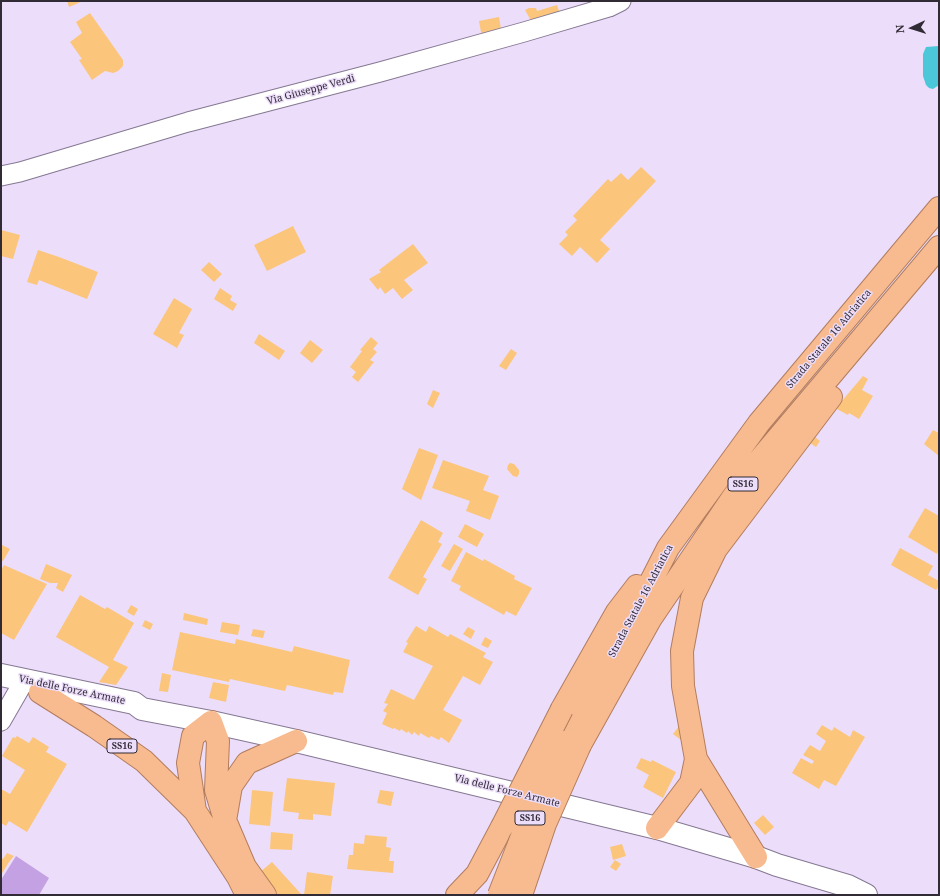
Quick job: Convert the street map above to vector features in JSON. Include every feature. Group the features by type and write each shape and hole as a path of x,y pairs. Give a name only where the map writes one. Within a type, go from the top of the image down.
{"highway":[{"name":"Strada Statale 16 Adriatica","path":"521,895 572,744 668,548 758,423 939,208"},
{"name":"Strada Statale 16 Adriatica","path":"499,895 526,826 572,744 650,618 755,465 939,247"},
{"name":"SS16","path":"756,857 696,759 683,686 682,651 692,598 716,549 861,358 879,319"},
{"name":"SS16","path":"457,895 477,874 562,709 617,612 668,548"},
{"name":"SS16","path":"20,688 94,726 144,761 196,811 238,877 247,895"},
{"name":"SS16","path":"196,811 188,763 193,736 211,722"},
{"path":"211,722 218,741 216,790 225,820 246,867 266,895"},
{"path":"225,820 231,786 248,763 296,741"},
{"name":"SS16","path":"657,828 691,783 696,759"}],"main road":[{"name":"Via delle Forze Armate","path":"1,675 134,703 142,709 211,722 296,741 657,828 848,886 866,895"},
{"name":"Via delle Forze Armate","path":"20,688 133,712 142,709"}],"street":[{"name":"Via Giuseppe Verdi","path":"1,176 20,172 188,122 380,72 524,32 609,7 621,1"},
{"path":"1,721 20,688"}],"shaded area":[{"path":"16,856 49,878 39,895 1,895 1,880"}],"water":[{"path":"939,46 939,85 933,89 926,85 923,76 923,54 926,47"}],"building":[{"path":"67,1 83,1 69,7"},
{"path":"557,5 561,17 534,26 525,10 529,8 536,8 537,11"},
{"path":"90,13 123,60 123,66 118,71 113,73 105,71 92,80 79,60 82,59 70,42 82,33 76,22"},
{"path":"499,17 502,35 482,38 479,21"},
{"path":"641,167 656,181 600,240 610,249 597,263 580,247 572,256 559,244 568,235 565,232 577,220 573,216 608,179 611,182 621,173 628,180"},
{"path":"293,226 306,252 267,271 254,245"},
{"path":"1,230 20,235 13,259 1,256"},
{"path":"413,244 428,263 404,280 413,290 402,299 393,288 385,294 380,287 378,290 369,279 381,272 379,270"},
{"path":"38,250 98,272 87,299 39,280 37,285 27,282"},
{"path":"209,262 222,274 214,282 201,270"},
{"path":"220,288 232,296 230,300 237,304 233,311 214,299"},
{"path":"174,298 192,309 179,333 184,335 177,348 153,334"},
{"path":"259,334 285,351 279,360 254,343"},
{"path":"371,337 378,343 373,349 377,352 370,360 374,362 358,382 352,377 356,372 350,367 362,351 360,350"},
{"path":"310,340 323,350 312,363 300,353"},
{"path":"511,349 517,353 506,370 499,366"},
{"path":"863,376 868,379 862,390 873,396 859,419 849,413 848,415 837,409"},
{"path":"433,390 440,393 433,408 427,404"},
{"path":"933,430 939,433 939,456 924,444"},
{"path":"815,437 820,441 816,447 810,443"},
{"path":"419,448 438,455 421,500 402,489"},
{"path":"443,460 489,476 483,490 499,496 490,520 466,511 470,501 432,488"},
{"path":"510,463 514,464 519,470 517,477 513,476 507,469"},
{"path":"925,508 939,516 939,549 937,554 908,537"},
{"path":"421,520 443,533 438,542 442,544 423,577 427,579 418,595 388,578"},
{"path":"465,524 484,534 477,547 458,537"},
{"path":"454,544 463,549 450,571 441,566"},
{"path":"2,545 10,549 3,561 1,560"},
{"path":"900,548 933,566 928,575 939,581 939,586 936,590 891,565"},
{"path":"466,552 483,561 484,559 515,576 514,579 532,588 516,616 506,611 504,615 459,590 461,586 451,581"},
{"path":"46,564 72,575 63,592 56,588 58,583 50,583 40,579"},
{"path":"4,565 47,584 14,640 1,633 1,570"},
{"path":"80,595 105,609 107,607 134,623 113,660 128,667 116,685 99,682 109,667 56,637"},
{"path":"131,605 138,609 134,616 127,612"},
{"path":"184,613 208,619 207,625 183,620"},
{"path":"145,620 153,624 150,630 142,626"},
{"path":"222,622 240,625 238,635 220,632"},
{"path":"416,626 426,632 429,626 448,637 450,634 486,653 483,657 493,662 480,685 463,676 443,710 462,720 449,743 441,737 439,740 431,736 429,738 420,733 419,736 414,732 412,735 408,731 407,733 401,729 400,731 382,724 387,713 383,711 388,704 384,703 391,689 414,700 433,666 403,652 408,643 406,642"},
{"path":"468,627 475,631 471,639 463,634"},
{"path":"253,629 265,631 263,638 251,636"},
{"path":"180,632 235,644 236,639 292,652 294,646 350,660 343,693 334,692 333,695 287,685 285,691 230,679 229,682 172,670"},
{"path":"485,637 492,641 488,648 481,645"},
{"path":"162,673 171,675 168,692 159,691"},
{"path":"213,682 229,685 226,702 209,698"},
{"path":"682,722 685,737 681,740 673,734"},
{"path":"822,725 832,731 834,727 850,737 853,730 865,737 836,786 824,780 819,789 792,773 801,758 812,764 814,761 803,755 810,745 820,751 826,741 816,734"},
{"path":"17,736 29,743 33,737 49,747 46,752 67,764 27,832 9,821 6,826 1,823 1,789 10,794 25,770 2,756 13,737 15,738"},
{"path":"641,758 651,762 652,760 676,772 663,798 643,787 649,775 636,768"},
{"path":"287,778 335,783 331,816 313,814 313,820 298,819 299,813 283,811"},
{"path":"252,790 273,792 270,826 249,824"},
{"path":"380,790 394,792 391,806 377,803"},
{"path":"763,815 774,827 765,835 754,823"},
{"path":"271,832 293,834 292,850 270,849"},
{"path":"365,835 387,837 386,847 391,848 389,861 394,861 393,873 347,869 349,855 353,855 354,843 364,844"},
{"path":"622,844 626,856 613,860 610,847"},
{"path":"7,853 14,856 1,875 1,857 3,859"},
{"path":"615,860 621,864 616,871 610,867"},
{"path":"272,862 302,895 277,895 260,872"},
{"path":"307,872 333,876 330,895 304,895"}]}
